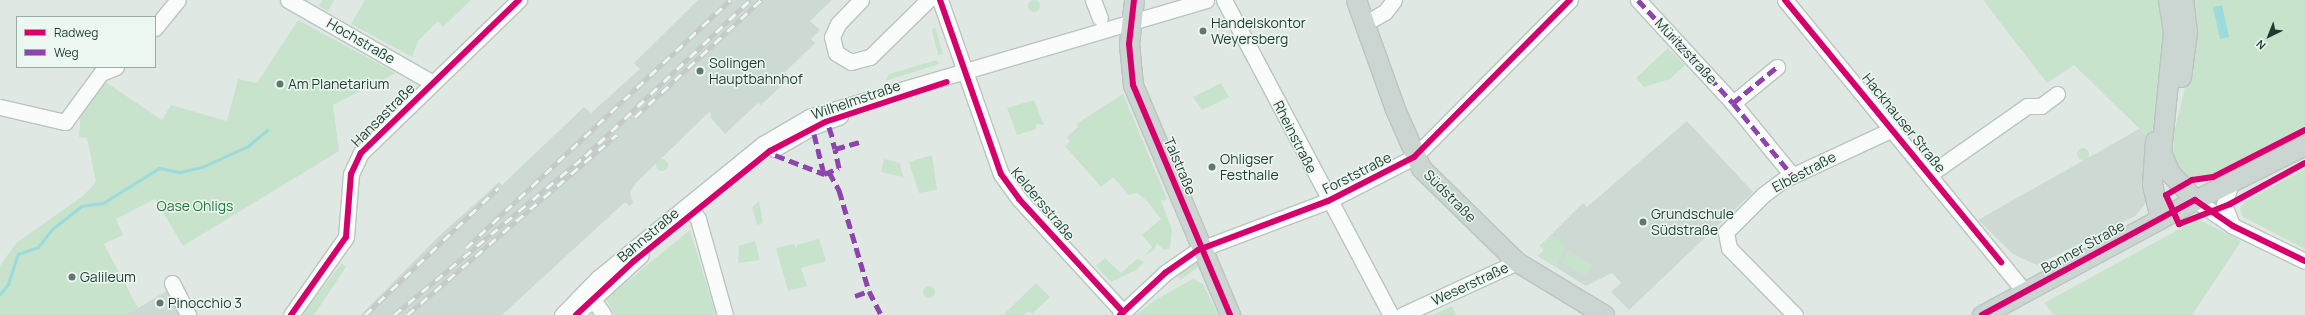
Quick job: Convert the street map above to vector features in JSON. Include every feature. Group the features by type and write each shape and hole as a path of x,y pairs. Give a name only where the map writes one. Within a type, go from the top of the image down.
{"main road":[{"name":"Talstraße","path":"1134,0 1130,21 1134,85 1230,315"},
{"name":"Südstraße","path":"1356,0 1414,157 1516,262 1604,315"},
{"path":"2160,219 2154,201 2152,169 2172,60 2177,5"},
{"path":"2166,165 2185,62 2177,5"},
{"path":"2162,120 2161,152 2166,165 2195,200"},
{"name":"Bonner Straße","path":"1982,315 2195,200 2305,145"}],"street":[{"path":"156,27 178,0"},
{"name":"Hochstraße","path":"288,0 433,83"},
{"name":"Hansastraße","path":"291,315 346,237 349,185 355,162 433,83 519,0"},
{"path":"861,0 838,24 832,37 836,53 851,62 870,57 928,0"},
{"name":"Keldersstraße","path":"940,0 988,145 1006,183 1122,314"},
{"path":"1093,0 1100,18"},
{"name":"Wilhelmstraße","path":"735,173 763,144 809,117 1130,21 1206,0"},
{"name":"Rheinstraße","path":"1224,0 1328,201 1391,315"},
{"path":"1364,24 1385,12 1394,0"},
{"name":"Forststraße","path":"1122,314 1165,273 1202,248 1328,201 1414,157 1570,0"},
{"name":"Müritzstraße","path":"1638,0 1733,103 1792,175"},
{"name":"Hackhauser Straße","path":"1785,0 1893,128 2025,292"},
{"path":"1733,103 1777,67"},
{"path":"0,107 62,123 70,117 101,73 114,68"},
{"name":"Wilhelmstraße","path":"735,173 812,127 856,111 947,82 964,71"},
{"name":"Hackhauser Straße","path":"1930,174 2027,106 2041,106 2058,94"},
{"name":"Elbestraße","path":"1795,315 1729,248 1726,232 1763,194 1792,175 1893,128"},
{"name":"Bahnstraße","path":"562,315 598,278 735,173"},
{"path":"2231,182 2224,205 2233,226"},
{"path":"2195,200 2233,226 2305,261"},
{"path":"691,208 725,315"},
{"name":"Bahnstraße","path":"576,315 592,298 691,208"},
{"name":"Weserstraße","path":"1402,315 1516,262"},
{"path":"598,278 592,298 604,315"},
{"path":"172,283 188,315"}],"shaded area":[{"path":"698,0 832,0 810,21 820,30 811,39 815,43 785,72 790,78 761,105 758,103 725,134 710,117 712,115 709,112 635,184 630,193 633,203 630,206 625,202 502,315 361,315 437,238 499,182 502,185 584,107 591,113 640,69 634,63"},
{"name":"Grundschule Südstraße","path":"1687,121 1753,192 1629,310 1611,292 1621,283 1612,273 1586,286 1538,256 1544,250 1540,246 1583,203 1587,207"},
{"path":"2139,129 2151,140 2149,199 2135,216 2037,265 2013,254 1978,220"},
{"name":"Pinocchio 3","path":"168,290 179,315 125,315 138,308"}],"green space":[{"path":"322,0 334,0 328,11 319,6"},
{"path":"365,0 471,0 443,27 438,21 418,41 412,57 351,24"},
{"path":"1032,0 1036,0 1040,6 1036,12 1032,12 1028,8 1028,4"},
{"path":"1983,0 2160,0 2166,36 2151,140 2074,65 2047,83"},
{"path":"2189,0 2305,0 2305,126 2199,181 2185,177 2173,157 2174,133 2187,79"},
{"name":"Oase Ohligs","path":"298,20 396,73 333,105 339,151 183,246 155,199 116,219 123,235 104,244 138,308 125,315 0,315 0,266 16,243 83,196 96,182 87,138 79,137 81,112 104,81 162,120 171,105 227,121 238,79 257,83"},
{"path":"935,27 943,54 938,55 932,30"},
{"path":"1668,48 1685,65 1670,79 1644,87 1636,78"},
{"path":"937,60 939,64 885,81 889,74"},
{"path":"1221,83 1229,97 1202,110 1193,97"},
{"path":"1123,94 1167,199 1161,201 1172,229 1170,248 1164,250 1157,243 1154,250 1143,257 1152,247 1142,235 1161,219 1147,201 1137,193 1129,195 1113,177 1101,187 1065,146 1070,142 1067,137 1078,127 1076,124"},
{"path":"1034,100 1044,125 1036,124 1036,129 1017,135 1007,108"},
{"path":"2083,148 2087,150 2089,154 2087,158 2083,160 2079,158 2077,154 2079,150"},
{"path":"932,155 937,190 919,193 909,162"},
{"path":"660,159 664,159 668,165 664,171 660,171 656,167 656,163"},
{"path":"884,159 900,163 903,177 881,172"},
{"path":"2305,169 2305,249 2243,217 2240,208 2246,201"},
{"path":"759,201 763,223 757,225 752,207"},
{"path":"2198,219 2241,241 2192,315 2054,315 2044,303"},
{"path":"690,230 716,315 615,315 606,299"},
{"path":"1552,234 1566,247 1556,267 1538,256 1544,250 1540,246"},
{"path":"819,239 826,261 801,268 807,286 788,291 776,248 794,244 796,249 797,245"},
{"path":"755,241 760,260 738,263 739,246"},
{"path":"1569,251 1593,265 1585,275 1562,263"},
{"path":"1105,258 1121,273 1137,259 1144,262 1136,270 1111,282 1096,266"},
{"path":"1197,258 1201,265 1180,280 1174,271"},
{"path":"342,263 346,267 314,315 301,315"},
{"path":"1193,279 1203,284 1218,315 1136,315 1155,300"},
{"path":"1036,283 1050,297 1032,314 1029,311 1024,315 1003,315"},
{"path":"927,286 931,286 935,292 931,298 927,298 923,294 923,290"},
{"path":"1452,306 1456,315 1433,315 1439,312"}],"water":[{"path":"2222,5 2229,37 2220,39 2213,7"}],"waterway":[{"path":"0,294 8,284 18,254 38,247 52,229 81,206 103,203 159,168 180,172 202,167 248,146 267,130"}],"railway":[{"path":"466,248 730,0"},
{"path":"394,315 585,156 750,0"},
{"path":"635,117 761,0"},
{"path":"407,315 616,135"},
{"path":"365,315 498,188"}],"marked path":[{"path":"1638,0 1733,103 1792,175"},
{"path":"1733,103 1777,67"},
{"path":"829,127 833,139"},
{"path":"814,134 824,174 839,168 835,149"},
{"path":"833,142 835,149 859,142"},
{"path":"775,155 824,174"},
{"path":"829,172 839,190 869,291 881,315"},
{"path":"855,296 869,291"}],"cycle path":[{"path":"291,315 346,237 351,174 361,153 519,0"},
{"path":"940,0 1001,174 1019,199 1123,312"},
{"path":"1134,0 1129,44 1133,85 1230,315"},
{"path":"1120,315 1165,273 1198,250 1328,201 1414,157 1570,0"},
{"path":"1785,0 2001,262"},
{"path":"576,315 634,261 770,151 825,122 947,82"},
{"path":"2305,130 2213,177 2192,180 2166,195 2179,224 2230,204 2305,163"},
{"path":"1982,315 2195,200 2233,226 2305,261"}],"place":[{"name":"Handelskontor Weyersberg","path":"1203,31"},
{"name":"Solingen Hauptbahnhof","path":"700,71"},
{"name":"Am Planetarium","path":"280,84"},
{"name":"Ohligser Festhalle","path":"1212,167"},
{"name":"Grundschule Südstraße","path":"1643,222"},
{"name":"Galileum","path":"72,277"},
{"name":"Pinocchio 3","path":"160,303"}]}
